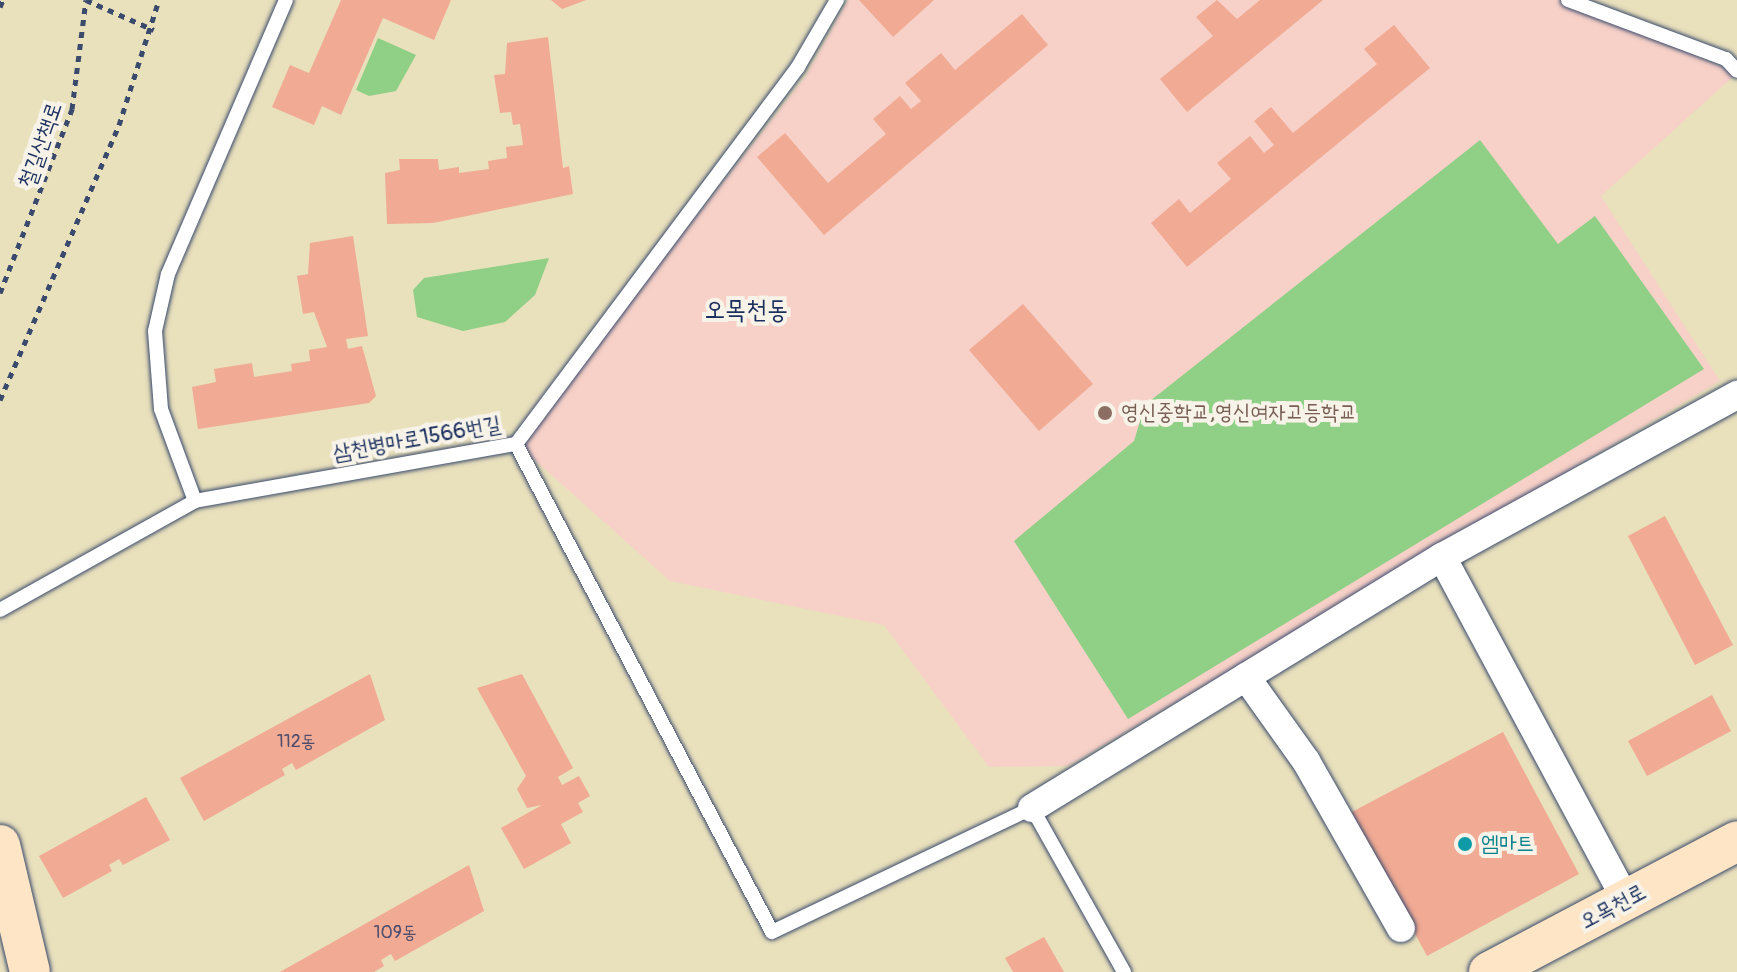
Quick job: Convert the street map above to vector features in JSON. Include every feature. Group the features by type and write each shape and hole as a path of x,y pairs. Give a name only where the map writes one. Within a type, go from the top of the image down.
{"street":[{"path":"1032,808 1442,557 1737,395"},
{"path":"1442,557 1626,900"},
{"path":"1246,677 1306,761 1401,928"},
{"name":"오목천로","path":"1489,972 1737,841"},
{"path":"0,845 30,972"},
{"path":"0,923 12,972"}],"lane":[{"path":"195,501 161,409 155,331 168,274 286,0"},
{"name":"삼천병마로1566번길","path":"0,610 195,501 516,444 798,67 837,0"},
{"path":"1568,0 1726,59 1737,71"},
{"path":"516,444 772,932 1032,808 1124,972"}],"path":[{"path":"0,7 3,0"},
{"path":"86,0 154,31"},
{"name":"철길산책로","path":"0,293 72,109 86,0"},
{"path":"0,400 154,31 159,0"}],"shaded area":[{"name":"영신중학교,영신여자고등학교","path":"848,0 1559,0 1737,73 1601,196 1720,381 1068,766 989,767 884,625 670,581 518,445 806,76"}],"green space":[{"path":"378,38 416,55 396,91 369,96 356,90"},
{"path":"1480,140 1558,244 1595,216 1704,369 1128,719 1014,541 1134,441 1145,405"},
{"path":"549,258 535,295 505,322 463,331 417,317 413,290 424,278"}],"building":[{"path":"341,0 451,0 434,40 383,18 341,115 322,106 314,125 272,107 290,65 309,73"},
{"path":"551,0 586,0 562,9"},
{"path":"859,0 934,0 893,37"},
{"path":"1217,0 1237,19 1260,0 1323,0 1187,112 1160,79 1213,36 1196,17"},
{"path":"1022,14 1048,45 824,235 757,157 785,133 828,183 886,134 873,119 900,96 911,109 921,101 905,83 941,53 955,70"},
{"path":"1394,25 1430,68 1187,267 1151,223 1179,199 1190,213 1231,179 1217,163 1250,136 1264,153 1274,145 1254,121 1271,107 1293,133 1377,64 1364,49"},
{"path":"548,37 563,168 569,166 573,194 433,223 387,224 385,173 400,170 399,159 438,159 439,170 459,167 459,173 489,169 488,161 507,158 506,147 523,145 520,124 513,125 511,112 500,113 494,75 505,74 507,43"},
{"path":"353,236 368,336 346,339 348,349 362,346 376,396 369,403 198,429 192,387 216,382 214,369 252,363 254,377 292,371 291,364 310,361 309,350 327,347 314,312 303,314 297,276 308,274 310,243"},
{"path":"1023,304 1093,384 1039,431 969,350"},
{"path":"1665,516 1733,645 1695,665 1628,536"},
{"path":"370,674 385,720 296,770 292,763 282,769 285,775 204,821 180,778"},
{"path":"522,674 573,768 558,777 562,785 579,776 590,796 578,803 583,812 561,824 571,843 524,869 501,828 542,805 527,808 517,789 526,776 477,688"},
{"path":"1712,695 1731,731 1647,776 1628,741"},
{"name":"엠마트","path":"1503,732 1579,874 1427,956 1350,813"},
{"path":"146,797 170,840 123,865 119,859 109,865 112,871 63,898 39,856"},
{"path":"469,865 484,911 395,961 391,954 381,960 384,966 374,972 280,972"},
{"path":"1044,937 1064,972 1013,972 1005,958"}],"place":[{"name":"영신중학교,영신여자고등학교","path":"1105,413"},
{"name":"엠마트","path":"1465,844"}],"district":[{"name":"오목천동","path":"746,311"}]}
